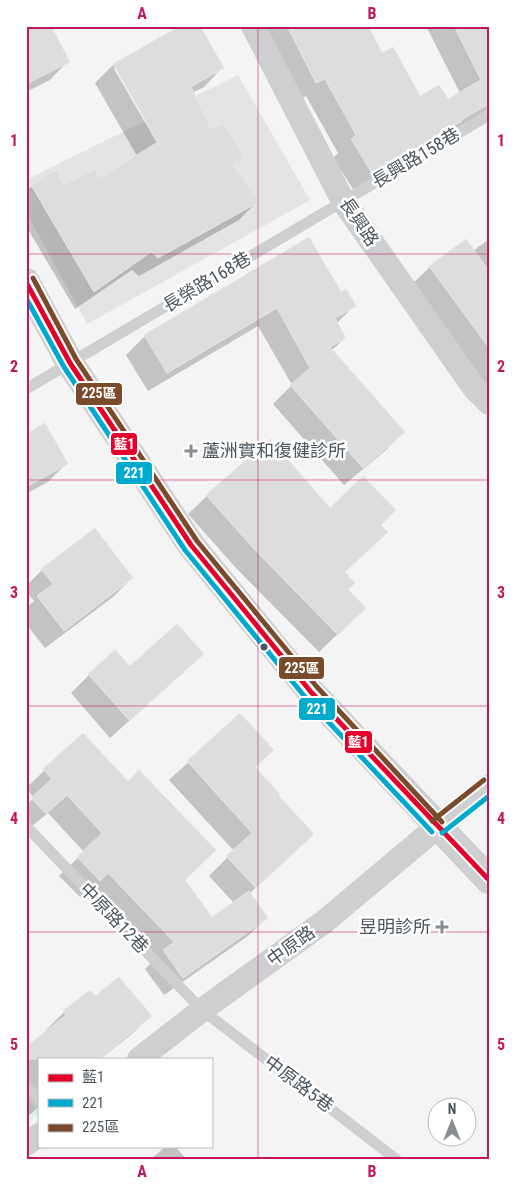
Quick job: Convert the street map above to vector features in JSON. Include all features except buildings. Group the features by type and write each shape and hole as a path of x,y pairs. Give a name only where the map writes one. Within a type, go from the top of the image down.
{"street":[{"name":"長興路","path":"253,26 343,201 476,389 489,403"},
{"path":"26,282 70,363 191,545 311,692 489,880"},
{"name":"中原路","path":"140,1058 202,1010 324,922 489,786"},
{"path":"26,1144 38,1136"}],"lane":[{"name":"長興路158巷","path":"343,201 489,115"},
{"name":"長榮路168巷","path":"26,389 343,201"},
{"name":"中原路12巷","path":"26,826 202,1010"},
{"name":"中原路5巷","path":"202,1010 396,1159"},
{"path":"26,1086 38,1098"}],"shaded area":[{"path":"238,75 310,200 87,324 26,212 26,180"}],"green space":[{"path":"26,1099 38,1111 38,1115 26,1124"}],"transit line":[{"name":"225區","path":"33,278 76,359 197,541 317,687 442,822"},
{"name":"藍1","path":"26,282 70,363 191,545 311,692 489,880"},
{"name":"221","path":"26,298 64,367 185,550 305,697 432,832"},
{"name":"225區","path":"432,821 484,780"},
{"name":"221","path":"442,833 489,796"}],"place":[{"name":"蘆洲實和復健診所","path":"191,451"},
{"name":"昱明診所","path":"442,927"}]}
